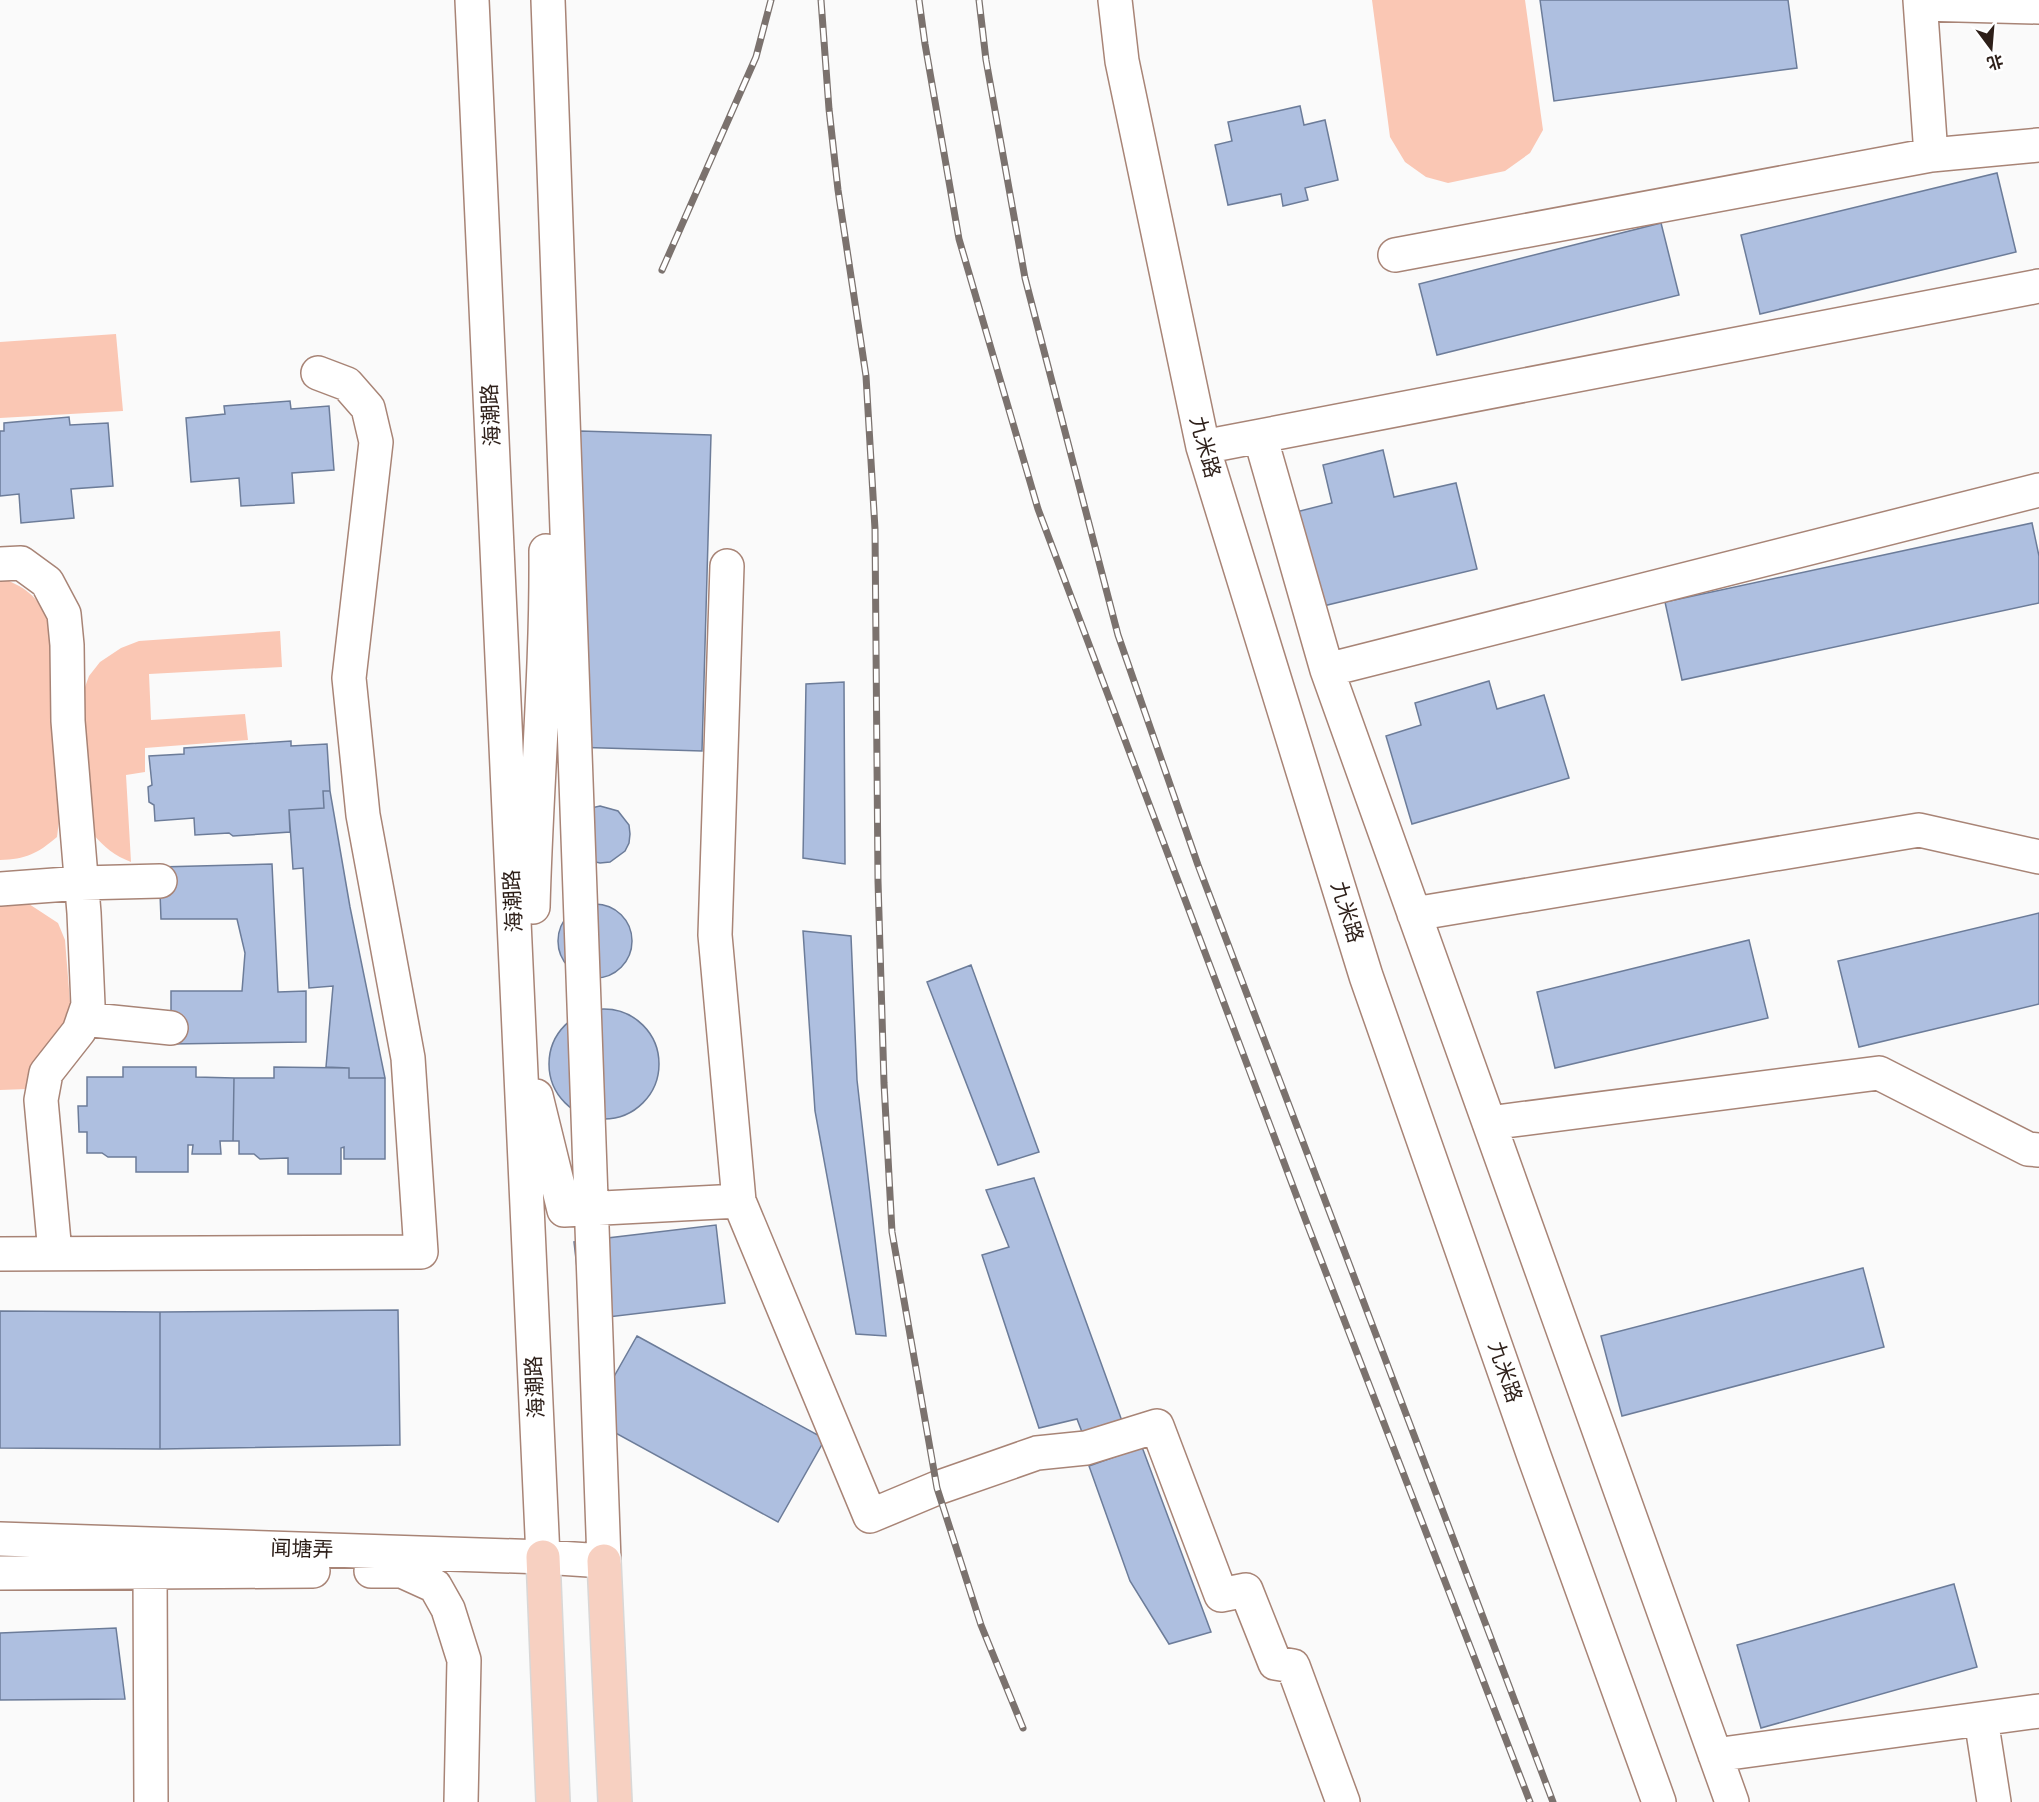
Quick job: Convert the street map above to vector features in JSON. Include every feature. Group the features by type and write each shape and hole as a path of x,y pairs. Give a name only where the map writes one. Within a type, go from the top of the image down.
{"main road":[{"name":"海潮路","path":"543,1557 553,1802"},
{"path":"604,1561 615,1802"}],"street":[{"name":"海潮路","path":"472,0 543,1557"},
{"path":"548,0 604,1561"},
{"name":"九米路","path":"1115,0 1122,61 1203,447 1366,976 1538,1467 1659,1802"},
{"path":"1931,155 1921,2 2039,8"},
{"path":"1395,255 1931,155 2039,145"},
{"path":"1203,447 2039,286"},
{"path":"0,1254 421,1252 408,1058 363,815 349,678 376,442 368,408 347,384 318,373"},
{"path":"1260,436 1327,670 1732,1802"},
{"path":"546,478 547,615 536,811 529,1066 564,1210 739,1201"},
{"path":"1327,670 2039,490"},
{"path":"0,564 21,562 47,582 64,614 67,645 68,721 88,1005 79,1031 46,1073 40,1100 55,1253"},
{"path":"727,566 715,935 739,1201 870,1516 937,1488 1037,1453 1086,1448 1157,1426 1221,1595 1246,1590 1275,1663 1293,1666 1343,1802"},
{"path":"1414,914 1919,830 2039,857"},
{"path":"0,889 81,883 160,881"},
{"path":"82,1019 171,1028"},
{"path":"1489,1123 1879,1073 2028,1149 2039,1150"},
{"name":"闻塘弄","path":"0,1539 604,1561"},
{"path":"0,1572 402,1570 435,1586 448,1610 464,1660 461,1802"},
{"path":"150,1572 150,1802"},
{"path":"1715,1755 2039,1712"},
{"path":"1981,1719 1994,1802"}],"shaded area":[{"path":"1372,0 1525,0 1543,130 1530,153 1505,171 1448,183 1426,177 1405,162 1390,137"},
{"path":"116,334 123,411 0,418 0,342"},
{"path":"0,577 19,586 32,596 38,602 52,628 60,813 57,837 50,843 24,857 0,860"},
{"path":"280,631 282,667 149,674 151,720 245,714 248,740 145,748 145,772 126,775 131,862 110,851 93,834 81,707 89,676 100,662 121,648 139,641"},
{"path":"29,904 58,923 65,940 71,1014 27,1089 0,1090 0,905"}],"building":[{"path":"1540,0 1788,0 1797,68 1554,101"},
{"path":"1300,106 1304,125 1325,120 1338,180 1305,188 1308,200 1283,206 1281,194 1228,205 1215,145 1232,141 1228,122"},
{"path":"1997,173 2016,252 1760,314 1741,235"},
{"path":"1661,223 1679,295 1437,355 1419,284"},
{"path":"290,401 291,409 329,406 334,470 292,473 294,503 241,506 239,478 191,482 186,418 225,414 224,406"},
{"path":"69,417 70,425 108,423 113,486 71,489 74,518 21,523 19,494 0,496 0,431 4,431 4,423"},
{"path":"580,431 711,435 702,751 571,747"},
{"path":"1383,450 1394,497 1456,483 1477,569 1319,607 1296,512 1332,503 1323,465"},
{"path":"2032,523 2039,556 2039,603 1682,680 1665,602"},
{"path":"1489,681 1497,709 1544,695 1569,778 1412,824 1386,736 1421,725 1415,703"},
{"path":"844,682 845,864 803,858 806,684"},
{"path":"291,741 291,746 327,744 330,791 323,791 324,808 289,810 290,832 233,836 229,833 195,835 194,818 155,821 154,805 149,802 148,787 152,785 149,756 184,754 184,748"},
{"path":"323,791 330,791 350,907 385,1078 349,1078 349,1068 326,1067 333,986 309,988 303,868 293,869 289,810 324,808"},
{"path":"600,806 618,811 629,825 630,834 625,851 610,862 600,863 591,861 591,808"},
{"path":"272,864 278,992 306,991 306,1042 171,1044 171,991 242,991 245,953 237,919 161,919 159,867"},
{"path":"595,904 616,910 626,920 632,941 626,962 616,972 595,978 574,972 564,962 558,941 564,920 574,910"},
{"path":"2039,913 2039,1004 1859,1047 1838,961"},
{"path":"803,931 851,936 857,1080 886,1336 856,1334 815,1111"},
{"path":"1749,940 1768,1018 1555,1068 1537,992"},
{"path":"971,965 1039,1152 998,1165 927,982"},
{"path":"604,1009 625,1013 643,1025 655,1043 659,1064 655,1085 643,1103 625,1115 604,1119 583,1115 565,1103 553,1085 549,1064 553,1043 565,1025 583,1013"},
{"path":"123,1067 196,1067 196,1077 234,1078 233,1141 220,1141 221,1154 192,1154 193,1145 188,1145 188,1172 136,1172 136,1157 108,1157 102,1153 87,1153 87,1132 79,1132 78,1106 87,1106 87,1077 123,1077"},
{"path":"274,1067 349,1068 349,1078 385,1078 385,1159 344,1159 344,1147 341,1148 341,1174 288,1174 288,1158 260,1159 254,1154 239,1154 239,1141 233,1141 234,1078 274,1078"},
{"path":"1034,1178 1122,1421 1082,1432 1077,1419 1039,1428 982,1255 1009,1247 986,1190"},
{"path":"716,1225 725,1303 583,1320 574,1242"},
{"path":"1863,1268 1884,1347 1622,1416 1601,1336"},
{"path":"398,1310 400,1445 160,1449 160,1312"},
{"path":"0,1311 160,1312 160,1449 0,1448"},
{"path":"637,1336 825,1439 778,1522 590,1419"},
{"path":"1142,1447 1211,1632 1169,1644 1130,1581 1089,1466"},
{"path":"1954,1584 1977,1667 1761,1728 1737,1645"},
{"path":"116,1628 125,1699 0,1700 0,1633"}],"railway":[{"path":"662,270 756,57 771,0"},
{"path":"821,0 838,190 866,376 875,529 878,881 884,1083 892,1232 937,1488 981,1625 1023,1728"},
{"path":"919,0 959,239 1038,509 1306,1221 1530,1802"},
{"path":"979,0 986,60 1025,278 1118,635 1198,865 1553,1802"}]}
